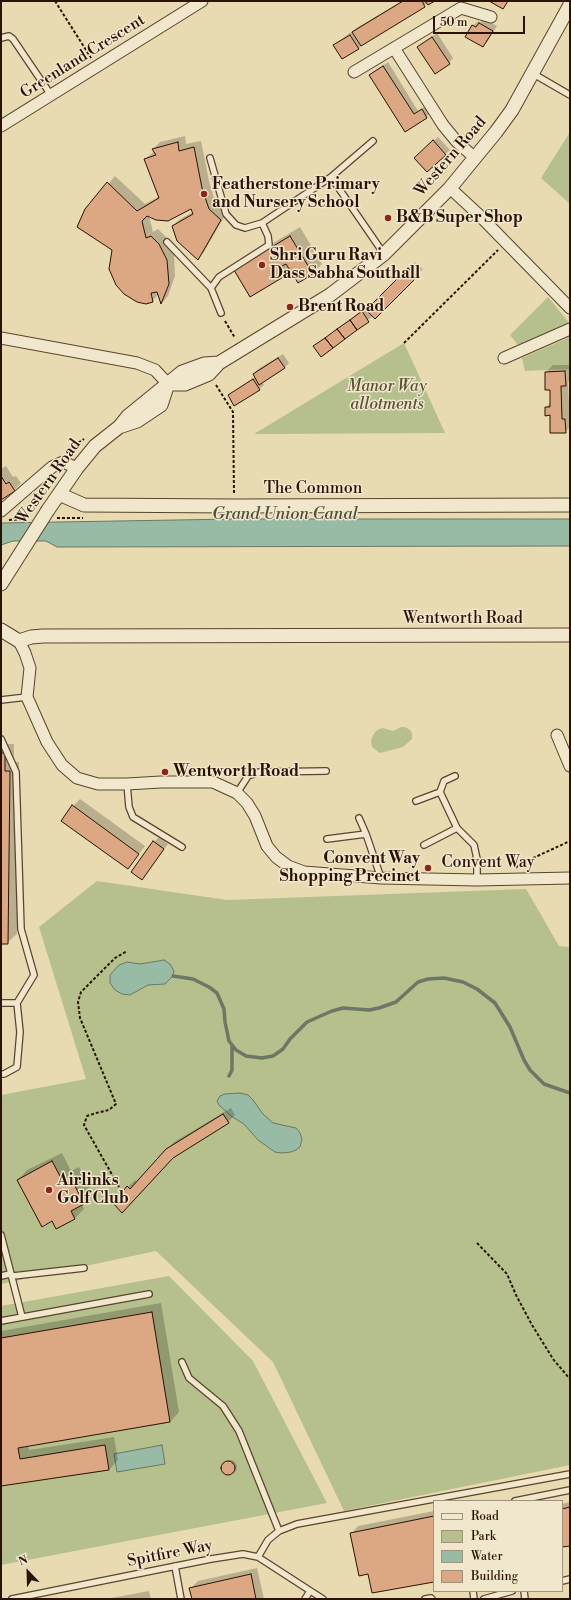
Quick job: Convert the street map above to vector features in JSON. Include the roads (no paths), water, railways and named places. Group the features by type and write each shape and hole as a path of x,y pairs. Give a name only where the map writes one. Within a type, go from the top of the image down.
{"street":[{"name":"Greenland Crescent","path":"1,126 202,1"},
{"name":"Western Road","path":"168,384 185,384 209,374 219,363 330,295 384,254 450,188 496,132 512,110 570,5"},
{"path":"354,72 461,8 491,17"},
{"path":"394,48 443,125 457,142 475,158"},
{"path":"450,188 506,242 570,308"},
{"path":"504,358 570,329"},
{"path":"1,338 137,363 155,370 168,384"},
{"name":"Western Road","path":"1,584 48,510 77,468 95,446 119,427 137,421 161,405 168,384 182,372 204,364 219,363"},
{"path":"1,511 52,467 63,462 77,468"},
{"name":"The Common","path":"59,494 84,505 570,505"},
{"path":"1,630 19,642"},
{"name":"Wentworth Road","path":"19,642 31,637 43,636 570,635"},
{"name":"Convent Way","path":"19,642 25,653 30,668 27,697 47,742 62,765 77,778 98,784 213,782 237,793 247,803 255,816 267,846 276,857 288,866 304,872 381,878 476,880 570,878"},
{"path":"557,736 570,766"}],"lane":[{"path":"1,38 9,36 13,39 51,95"},
{"path":"532,73 570,95"},
{"path":"210,158 226,214 236,225 245,228 262,223 332,177 373,141"},
{"path":"332,177 384,254"},
{"path":"211,288 218,278 269,245 268,236 262,223"},
{"path":"167,242 211,288 221,313"},
{"path":"1,702 27,697"},
{"path":"1,738 16,772 18,888 21,929 34,975 17,1002 20,1032 17,1067 4,1074 1,1074"},
{"path":"237,793 248,776 259,772 326,771"},
{"path":"455,776 444,781 440,792 457,828 474,845 477,859 476,880"},
{"path":"127,784 129,807 133,817 182,847"},
{"path":"416,801 440,792"},
{"path":"359,818 381,878"},
{"path":"424,845 457,828"},
{"path":"327,839 366,834"},
{"path":"1,1003 17,1002"},
{"path":"1,1234 22,1317"},
{"path":"1,1276 84,1268"},
{"path":"1,1321 149,1294"},
{"path":"182,1362 189,1378 223,1406 239,1431 279,1531"},
{"path":"258,1557 268,1540 279,1531 297,1524 570,1474"},
{"path":"521,1500 570,1490"},
{"name":"Spitfire Way","path":"12,1599 175,1566 243,1554 258,1557 323,1599"},
{"path":"175,1566 181,1599"},
{"path":"305,1599 310,1591"},
{"path":"484,1599 508,1592"},
{"path":"425,1599 432,1599"}],"water":[{"path":"234,519 570,519 570,546 57,547 46,541 13,541 1,545 1,523"},
{"path":"164,960 170,964 174,971 173,976 165,984 148,985 130,995 122,994 115,990 110,983 110,975 119,965 127,962 140,964"},
{"path":"240,1093 248,1095 263,1114 273,1123 296,1128 302,1139 300,1147 291,1152 275,1152 258,1140 244,1124 231,1116 219,1105 217,1101 220,1096 225,1094"},
{"path":"162,1445 165,1464 117,1472 114,1454"}],"waterway":[{"path":"173,976 193,979 217,993 224,1009 229,1041 236,1050 246,1056 262,1058 273,1056 283,1049 290,1039 307,1022 332,1011 343,1008 369,1010 379,1008 396,1002 418,982 428,979 444,978 463,982 477,989 495,1003 510,1027 524,1060 530,1070 544,1084 570,1093"},
{"path":"229,1076 232,1070 232,1046"}],"place":[{"name":"Featherstone Primary and Nursery School","path":"204,194"},
{"name":"B&B Super Shop","path":"388,218"},
{"name":"Shri Guru Ravi Dass Sabha Southall","path":"262,265"},
{"name":"Brent Road","path":"290,307"},
{"name":"Wentworth Road","path":"165,772"},
{"name":"Convent Way Shopping Precinct","path":"428,868"},
{"name":"Airlinks Golf Club","path":"49,1190"}],"park label":[{"name":"Manor Way allotments","path":"387,396"}],"water label":[{"name":"Grand Union Canal","path":"285,515"}]}
